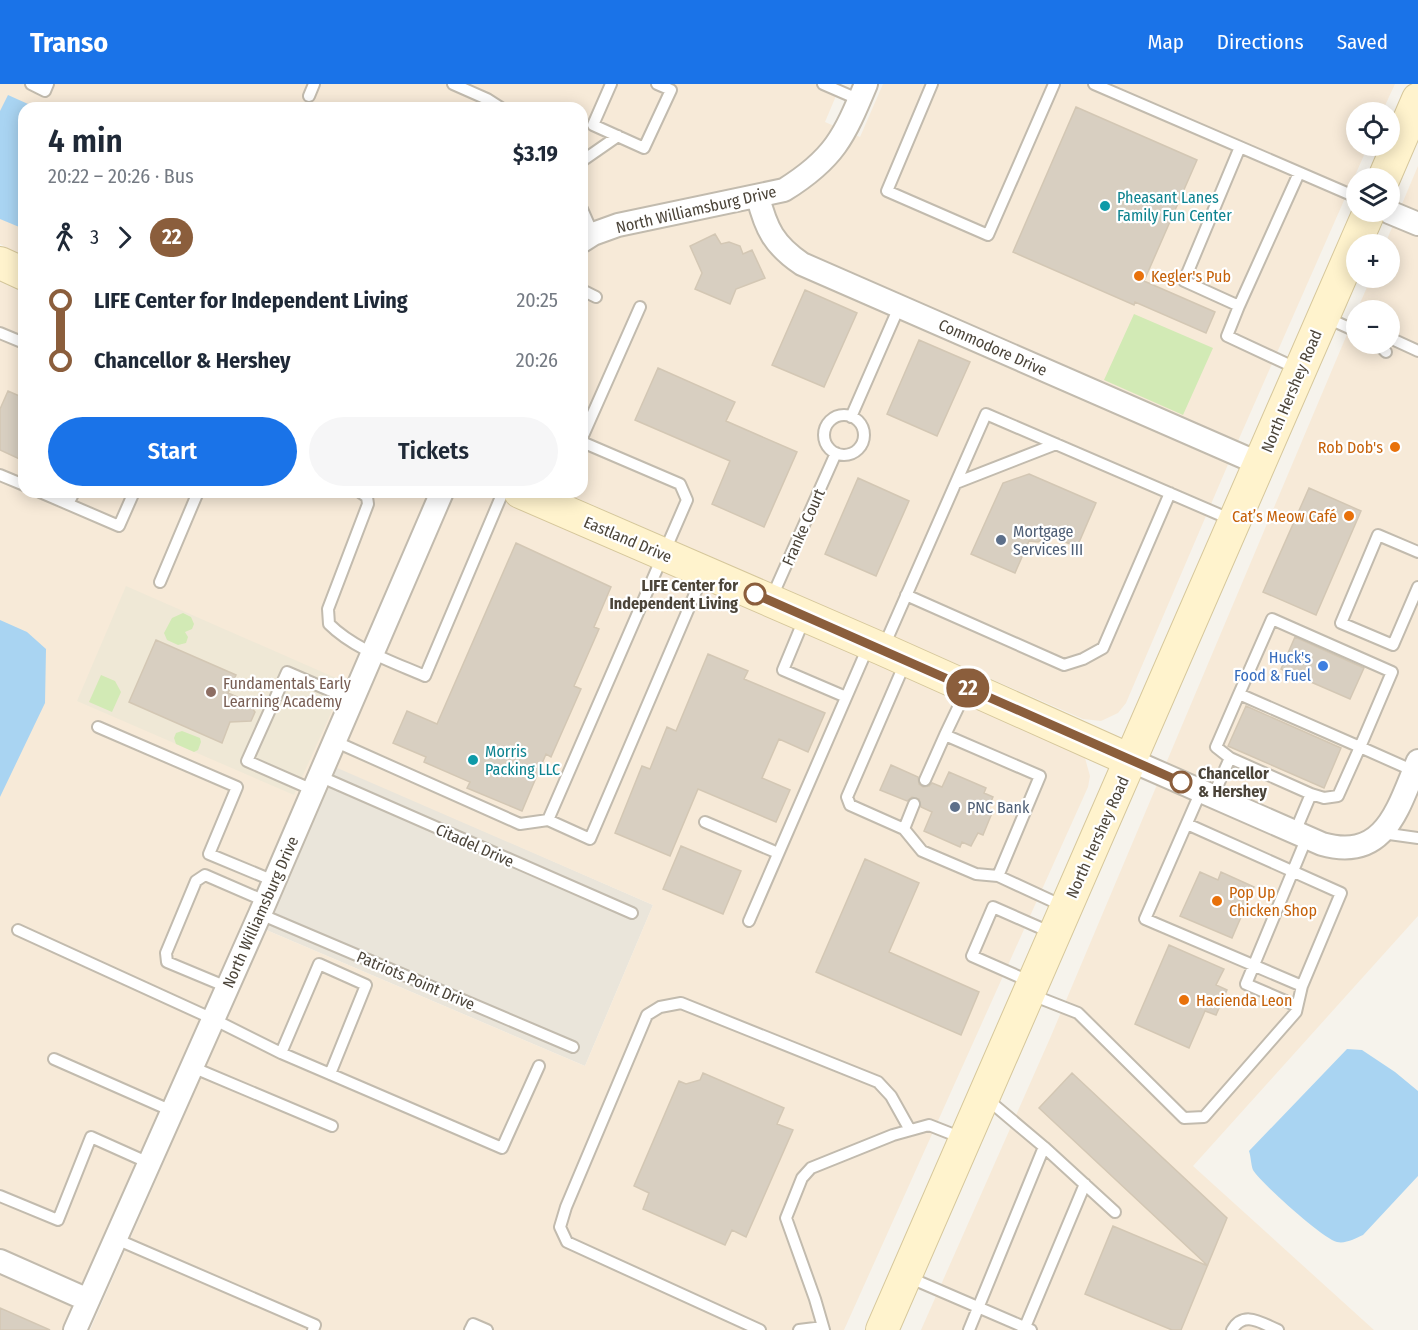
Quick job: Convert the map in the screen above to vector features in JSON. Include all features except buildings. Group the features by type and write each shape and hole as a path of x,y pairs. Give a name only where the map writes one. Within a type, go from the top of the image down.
{"main road":[{"path":"1388,168 1418,99"},
{"name":"North Hershey Road","path":"882,1330 1366,222"},
{"path":"0,263 18,271"},
{"name":"Eastland Drive","path":"555,499 664,554 1130,760"}],"street":[{"name":"North Williamsburg Drive","path":"588,237 618,225 784,190 822,163 844,134 863,92"},
{"name":"Commodore Drive","path":"758,197 763,219 772,236 786,253 802,264 1260,464"},
{"path":"1400,217 1418,224"},
{"name":"North Williamsburg Drive","path":"75,1330 439,498"},
{"path":"1130,760 1301,835 1337,848 1354,848 1368,843 1382,833 1392,820 1416,766"},
{"path":"0,1261 88,1300"}],"lane":[{"path":"31,84 45,91 48,84"},
{"path":"309,96 314,84"},
{"path":"453,84 492,102"},
{"path":"611,84 593,125 644,148 671,90 657,84"},
{"path":"823,84 863,92"},
{"path":"932,84 886,191 988,235 1053,84"},
{"path":"1094,84 1346,193"},
{"path":"588,157 618,136"},
{"path":"1239,306 1184,281 1240,147"},
{"path":"1299,173 1227,336 1300,370"},
{"path":"588,293 596,297"},
{"path":"588,426 640,307"},
{"path":"851,417 899,307"},
{"path":"1324,316 1346,326"},
{"path":"0,333 18,340"},
{"path":"1400,343 1418,351"},
{"path":"1060,921 998,876 976,874 922,851 904,829 850,805 847,797 886,651 906,596 986,414 1235,521"},
{"path":"839,416 851,417 861,425 862,443 858,449 848,455 836,453 826,446 825,428 828,422 839,416"},
{"path":"548,820 687,500 680,484 588,443"},
{"path":"956,483 1056,444"},
{"name":"Franke Court","path":"770,601 836,453"},
{"path":"0,475 18,482"},
{"path":"906,596 1064,664 1083,659 1103,648 1170,493"},
{"path":"54,498 119,526 131,498"},
{"path":"68,504 71,498"},
{"path":"160,582 195,498"},
{"path":"367,498 368,504 328,609 328,624 338,634 372,653 425,676 500,498"},
{"path":"1418,552 1378,535 1341,622 1393,645 1418,587"},
{"path":"334,741 520,824 548,820 590,839 705,572"},
{"path":"806,616 783,670 846,697"},
{"path":"1272,619 1392,672 1360,747 1338,796 1324,798 1311,794 1301,784 1278,773 1247,760 1230,758 1216,747 1272,619"},
{"path":"749,921 846,697 886,651"},
{"name":"Citadel Drive","path":"352,700 286,672 248,760 316,783 632,913"},
{"path":"925,780 967,687"},
{"path":"1239,694 1269,712 1298,725 1416,766"},
{"path":"98,727 237,787 209,854 266,898"},
{"path":"945,735 1040,776 998,876"},
{"path":"1230,758 1187,824 1145,919 1302,986"},
{"path":"1297,1006 1246,984 1293,872 1311,794"},
{"path":"904,829 914,804"},
{"path":"705,822 778,853"},
{"path":"1060,921 993,908 972,956 1078,1013 1184,1118 1204,1117 1296,1012 1302,986 1341,893 1187,824"},
{"path":"1382,833 1418,838"},
{"path":"227,987 167,962 166,953 196,881 205,875 266,898"},
{"name":"Patriots Point Drive","path":"266,898 573,1047"},
{"path":"18,930 213,1019 281,1053 502,1148 538,1066"},
{"path":"281,1053 319,964 366,985 330,1074"},
{"path":"760,1330 567,1242 560,1227 566,1207 647,1015 660,1007 681,1003 878,1082 891,1096 910,1130"},
{"path":"54,1059 172,1111"},
{"path":"192,1067 332,1126"},
{"path":"984,1097 1044,1147 1115,1212"},
{"path":"800,1330 824,1328 786,1218 802,1178 811,1168 910,1130 929,1125 965,1139"},
{"path":"0,1196 58,1220 91,1137 149,1163"},
{"path":"969,1330 1044,1147"},
{"path":"905,1276 1028,1329 1085,1184"},
{"path":"116,1239 315,1325 313,1330"},
{"path":"1232,1330 1237,1322 1251,1319 1278,1330"},
{"path":"470,1330 473,1324 487,1330"}],"shaded area":[{"path":"0,84 841,84 825,122 860,137 883,84 1395,84 1387,102 1346,102 1346,156 1364,156 1358,168 1346,168 1346,196 1126,703 1118,713 1101,721 1083,719 577,498 588,498 588,102 18,102 18,254 0,244"},
{"path":"1418,166 1418,916 1193,1166 1374,1330 921,1330 1051,1036 1346,337 1346,354 1400,354 1400,300 1361,300 1367,288 1400,288 1400,234 1389,234 1394,222 1400,222 1400,209"},
{"path":"0,282 18,290 18,498 497,498 1076,751 1085,758 1090,776 1088,787 844,1330 90,1330 167,1155 145,1144 66,1330 0,1330","holes":["335,767 653,905 585,1066 264,929"]},
{"name":"Fundamentals Early Learning Academy","path":"126,586 345,682 294,795 77,701"},
{"path":"335,766 653,905 585,1066 264,929"}],"green space":[{"path":"1134,314 1213,348 1183,415 1104,380"},
{"path":"183,613 191,617 194,624 192,629 185,632 188,637 186,643 178,645 167,640 164,633 172,618"},
{"path":"101,675 115,681 121,692 112,712 89,702"},
{"path":"182,731 200,738 198,750 194,752 176,744 174,738 176,733"}],"water":[{"path":"8,95 24,102 18,102 18,226 0,219 0,111"},
{"path":"0,620 27,632 46,649 45,703 0,797"},
{"path":"1347,1049 1362,1050 1418,1091 1418,1176 1363,1235 1337,1242 1319,1231 1267,1186 1253,1170 1249,1151"}],"bus line":[{"name":"22","path":"755,594 1181,782"}],"place":[{"name":"Pheasant Lanes Family Fun Center","path":"1105,206"},
{"name":"Kegler's Pub","path":"1139,276"},
{"name":"Rob Dob's","path":"1395,447"},
{"name":"Cat’s Meow Café","path":"1349,516"},
{"name":"Mortgage Services III","path":"1001,540"},
{"name":"LIFE Center for Independent Living","path":"755,594"},
{"name":"Huck's Food & Fuel","path":"1323,666"},
{"name":"Fundamentals Early Learning Academy","path":"211,692"},
{"name":"Morris Packing LLC","path":"473,760"},
{"name":"Chancellor & Hershey","path":"1181,782"},
{"name":"PNC Bank","path":"955,807"},
{"name":"Pop Up Chicken Shop","path":"1217,901"},
{"name":"Hacienda Leon","path":"1184,1000"}]}
